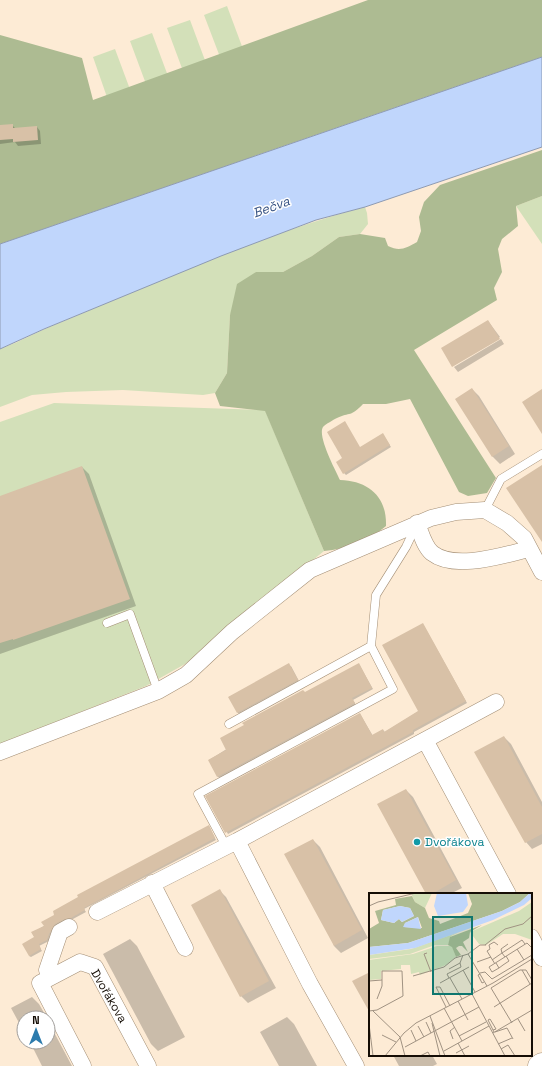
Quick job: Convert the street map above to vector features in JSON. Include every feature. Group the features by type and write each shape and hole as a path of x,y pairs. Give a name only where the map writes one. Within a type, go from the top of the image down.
{"street":[{"path":"0,752 158,691 186,675 232,632 310,570 417,523 456,512 485,510 507,523 524,538 542,572"},
{"path":"417,523 423,540 432,553 449,561 486,559 529,549"},
{"path":"97,912 231,844 496,702"},
{"path":"425,740 507,893"},
{"path":"231,844 356,1066"},
{"path":"152,883 185,948"},
{"path":"69,927 60,932 47,970 51,977 40,983 83,1066"},
{"path":"532,939 542,958"},
{"name":"Dvořákova","path":"51,977 80,962 95,967 148,1066"}],"lane":[{"path":"485,510 500,479 542,454"},
{"path":"231,844 198,794 393,688 371,646 376,595 406,548 417,523"},
{"path":"107,623 130,614 158,691"},
{"path":"229,724 371,646"}],"green space":[{"path":"368,0 542,0 542,57 0,244 0,35 82,58 93,100"},
{"path":"227,6 243,49 220,57 204,15"},
{"path":"190,20 206,63 183,71 167,28"},
{"path":"152,33 168,76 146,84 130,41"},
{"path":"115,49 131,92 108,100 93,57"},
{"path":"542,150 542,196 516,206 518,226 502,239 498,249 502,272 494,288 497,300 414,350 496,478 487,493 468,496 459,492 410,399 386,404 363,404 353,413 337,418 324,426 322,431 323,438 328,454 340,480 350,481 368,487 380,499 386,516 386,526 365,540 349,546 324,551 265,411 220,406 215,393 227,373 230,315 237,284 256,272 283,272 312,256 339,237 360,234 385,238 388,246 392,248 400,249 406,247 417,242 421,231 419,217 424,202 440,185"},
{"path":"542,196 542,244 516,206"},
{"path":"365,207 368,224 360,234 339,237 312,256 283,272 256,272 230,315 227,373 215,393 203,395 123,390 66,392 32,395 0,407 0,349 175,274 250,244 288,230"},
{"path":"54,403 265,410 324,551 185,664 146,686 0,744 0,422"}],"water":[{"name":"Bečva","path":"542,57 542,147 365,207 316,220 221,256 44,329 0,349 0,244"}],"building":[{"path":"13,124 13,128 37,126 38,140 13,142 13,139 0,140 0,125"},
{"path":"488,320 500,339 452,367 441,348"},
{"path":"472,388 509,446 492,457 455,399"},
{"path":"542,389 542,434 522,402"},
{"path":"345,421 360,447 383,433 390,445 343,474 336,462 342,458 327,432"},
{"path":"542,465 542,542 506,488"},
{"path":"82,466 130,599 13,640 0,643 0,496"},
{"path":"423,623 466,701 413,730 413,732 225,833 205,796 360,713 372,735 383,729 384,732 418,711 382,645"},
{"path":"289,663 298,680 237,713 228,697"},
{"path":"359,663 372,688 352,698 355,703 217,777 208,760 226,750 220,738 244,725 242,723 303,690 305,692"},
{"path":"504,736 542,807 542,834 525,843 474,752"},
{"name":"Dvořákova","path":"406,789 456,880 434,893 425,893 377,804"},
{"path":"209,825 215,838 84,908 85,910 71,918 55,924 47,940 39,944 41,949 29,956 22,944 34,937 31,932 44,926 41,922 54,915 53,911 78,897 77,895"},
{"path":"313,839 362,930 334,946 284,854"},
{"path":"220,889 269,981 240,997 191,905"},
{"path":"369,972 369,1011 352,981"}],"place":[{"name":"Dvořákova","path":"417,842"}]}
